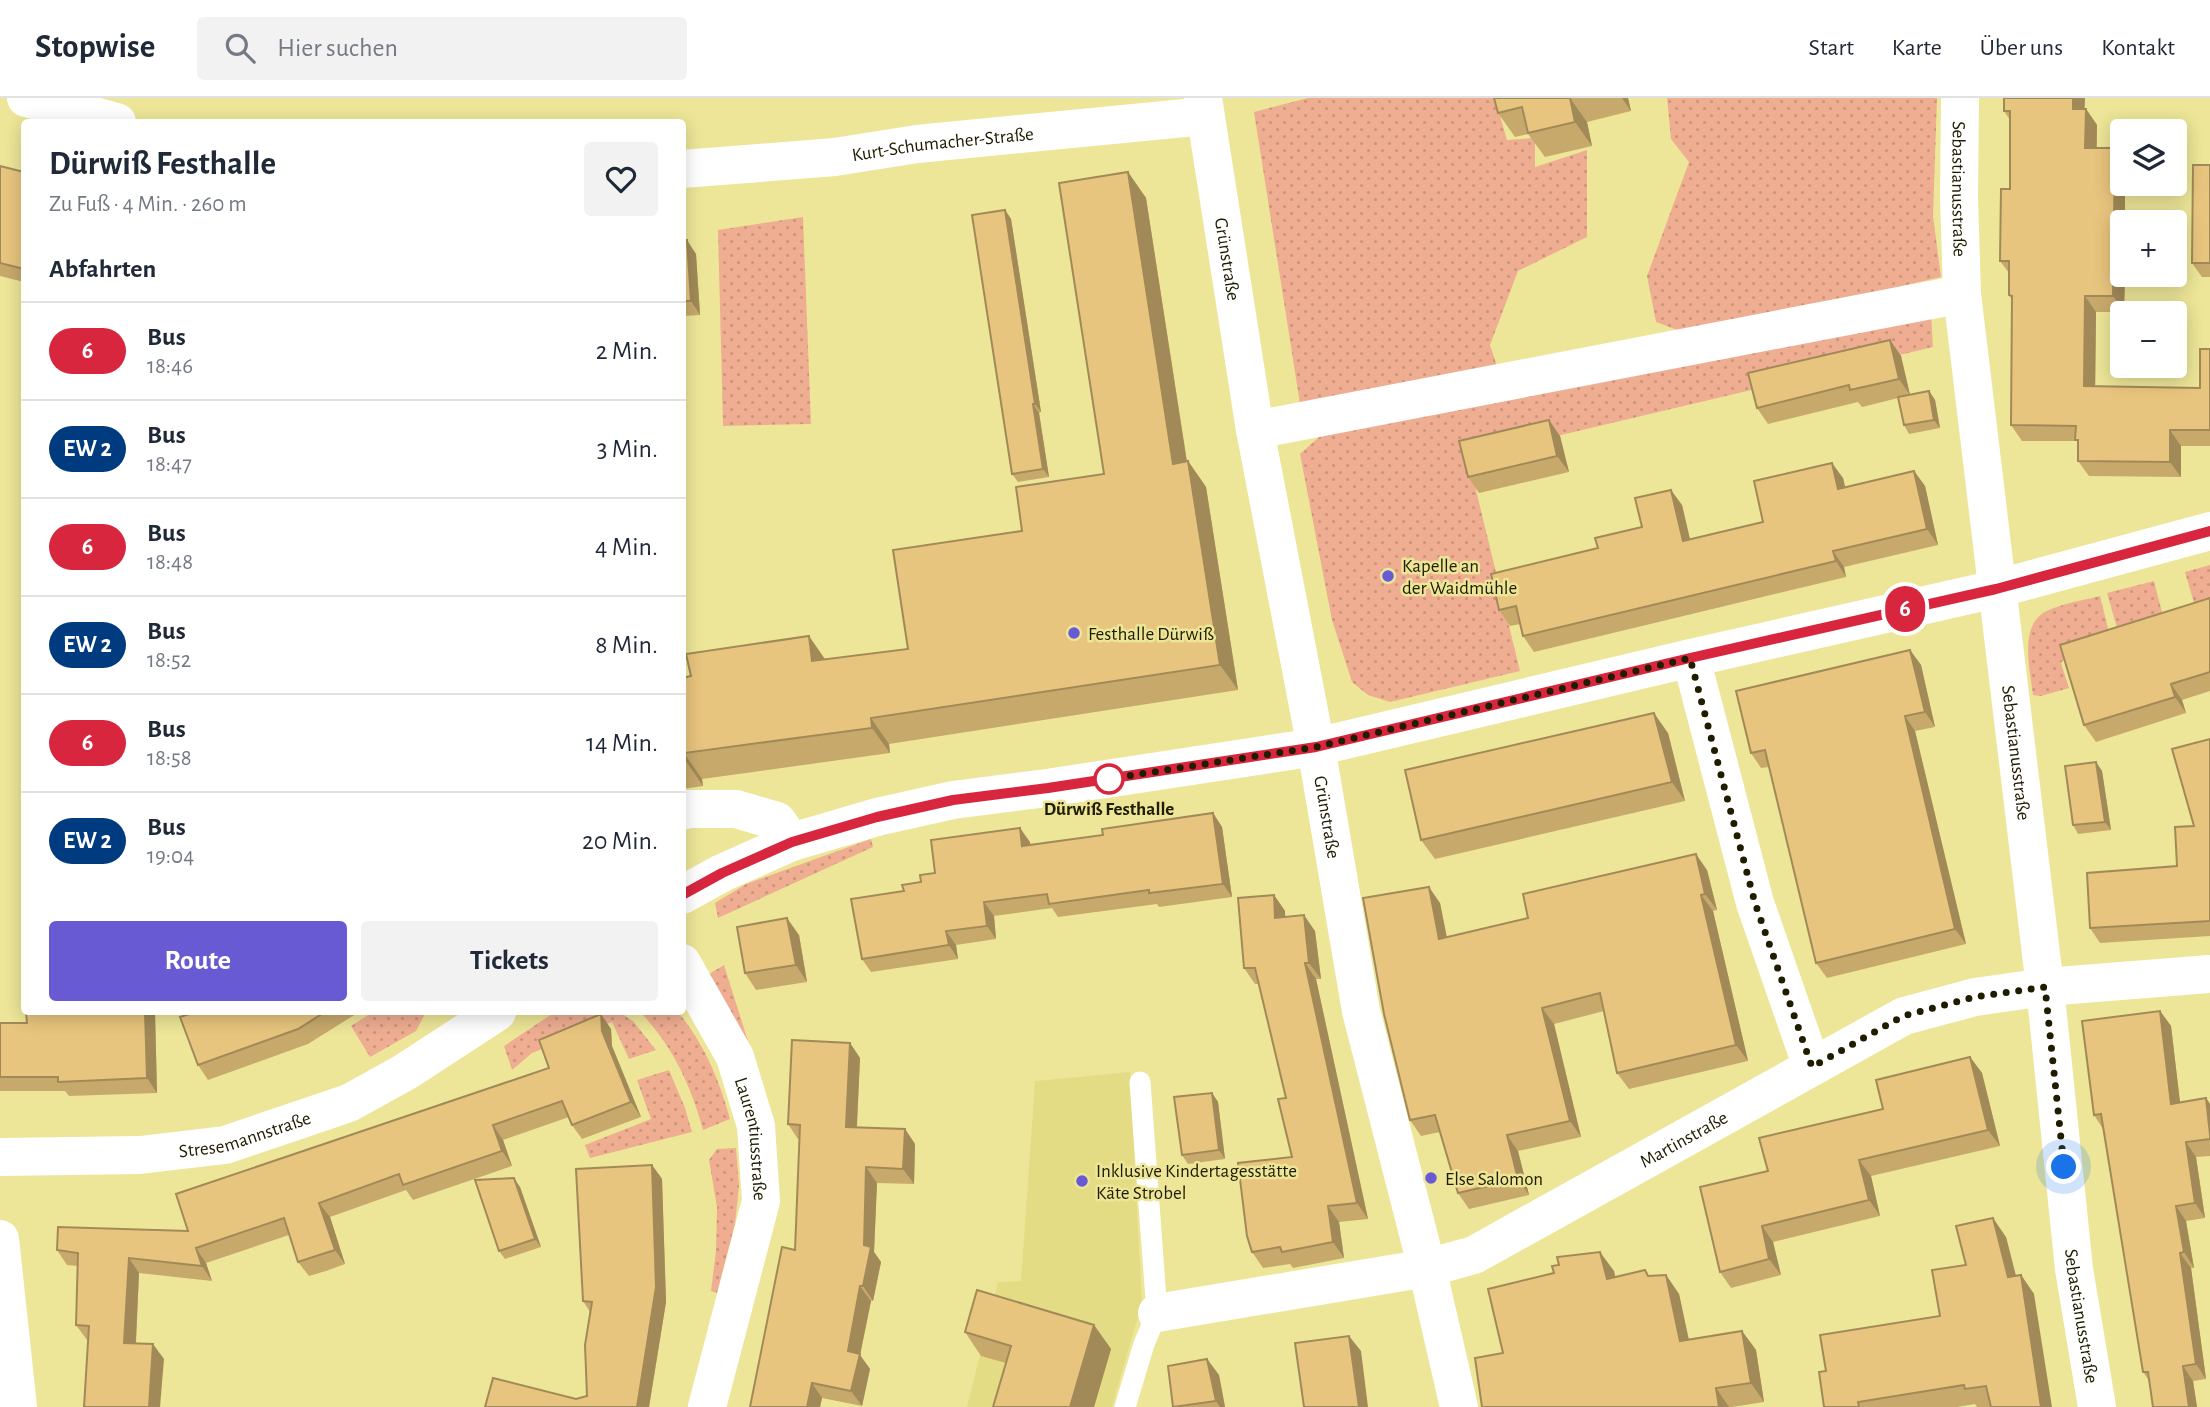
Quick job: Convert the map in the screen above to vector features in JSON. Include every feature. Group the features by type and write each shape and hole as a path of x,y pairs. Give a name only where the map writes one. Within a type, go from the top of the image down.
{"street":[{"path":"26,98 106,119"},
{"name":"Sebastianusstraße","path":"1960,98 1962,295 2045,987 2074,1269 2097,1407"},
{"name":"Kurt-Schumacher-Straße","path":"686,169 835,157 1204,107"},
{"name":"Grünstraße","path":"1204,107 1255,429 1316,747 1361,1011 1427,1268 1459,1407"},
{"path":"1255,429 1962,295"},
{"path":"686,893 722,873 792,842 877,817 953,800 1316,747 1996,589 2210,531"},
{"path":"1690,658 1755,903 1812,1067"},
{"path":"686,810 736,809 777,821 792,842"},
{"name":"Laurentiusstraße","path":"686,969 735,1057 756,1126 761,1201 707,1407"},
{"name":"Martinstraße","path":"1157,1313 1427,1268 1474,1255 1903,1016 1975,997 2045,987 2210,974"},
{"name":"Stresemannstraße","path":"0,1157 140,1155 225,1145 349,1103 405,1072 475,1018"},
{"path":"0,1239 18,1407"}],"lane":[{"path":"1125,1407 1144,1343 1157,1313 1140,1083"}],"shaded area":[{"path":"1308,98 1495,98 1507,140 1535,138 1535,167 1587,150 1587,237 1518,271 1490,345 1499,372 1301,410 1254,112"},
{"path":"1667,98 1937,98 1933,216 1941,277 1691,335 1656,322 1647,276 1689,162 1671,139"},
{"path":"803,217 811,424 723,426 718,230"},
{"path":"1931,313 1933,347 1468,457 1520,671 1390,702 1368,695 1352,682 1332,620 1300,454 1327,430"},
{"path":"2210,565 2210,603 2196,610 2185,572"},
{"path":"2154,581 2164,620 2117,628 2107,593"},
{"path":"2100,596 2111,640 2071,651 2061,663 2069,688 2041,696 2033,695 2028,646 2033,624 2040,615 2051,609"},
{"path":"871,839 873,847 718,918 715,903 746,884"},
{"path":"724,965 748,1041 704,977"},
{"path":"368,1015 424,1015 416,1031 370,1057 351,1026"},
{"path":"550,1015 624,1015 633,1021 656,1050 629,1059 612,1022 532,1053 512,1070 504,1046"},
{"path":"643,1015 680,1015 710,1062 730,1119 703,1130 680,1068"},
{"path":"669,1070 692,1132 590,1158 585,1145 651,1119 637,1080"},
{"name":"Inklusive Kindertagesstätte Käte Strobel","path":"1130,1072 1142,1303 1112,1407 967,1407 998,1282 1021,1281 1035,1081"},
{"path":"736,1148 739,1185 735,1224 717,1293 711,1291 716,1251 717,1207 709,1160 717,1149"}],"building":[{"path":"1494,98 1570,98 1575,122 1528,133 1522,107 1498,113"},
{"path":"2004,98 2073,98 2073,109 2086,109 2085,148 2110,148 2110,196 2114,196 2114,210 2110,210 2110,287 2113,287 2113,296 2085,296 2084,386 2200,388 2200,349 2210,349 2210,430 2170,430 2170,462 2078,461 2076,426 2011,425 2012,296 2009,295 2009,261 2000,261 2001,189 2010,189 2010,111 2004,111"},
{"path":"2193,165 2210,165 2210,263 2192,263"},
{"path":"0,166 21,171 21,268 0,263"},
{"path":"1128,172 1173,464 1188,461 1220,665 871,718 872,728 686,753 686,677 691,676 686,654 809,636 812,661 908,649 893,550 1022,531 1016,487 1104,474 1059,183"},
{"path":"1005,210 1043,469 1012,474 972,215"},
{"path":"686,240 687,240 691,301 686,301"},
{"path":"1890,340 1899,379 1850,390 1849,385 1757,408 1748,373"},
{"path":"1929,391 1934,420 1904,425 1898,397"},
{"path":"1549,420 1557,456 1468,477 1459,441"},
{"path":"1832,463 1838,489 1914,471 1927,529 1833,551 1836,561 1523,636 1516,606 1499,610 1491,574 1598,548 1595,538 1642,527 1635,498 1671,490 1683,541 1763,522 1754,481"},
{"path":"2210,598 2210,672 2171,684 2175,697 2084,725 2060,645"},
{"path":"1910,650 1925,712 1905,716 1955,929 1816,963 1765,750 1751,753 1736,691"},
{"path":"1654,713 1672,782 1421,840 1405,770"},
{"path":"2210,739 2210,921 2090,928 2087,873 2177,866 2175,827 2194,826 2172,749"},
{"path":"2096,762 2105,822 2073,825 2065,766"},
{"path":"1213,813 1223,884 1149,893 1149,890 1049,904 1047,894 984,902 987,926 946,931 949,945 862,959 851,899 904,891 902,885 921,882 920,875 935,873 931,840 1020,828 1022,846 1103,835 1102,829"},
{"path":"1696,854 1705,894 1701,895 1736,1045 1617,1073 1600,993 1542,1008 1570,1121 1507,1135 1518,1179 1458,1193 1435,1115 1410,1120 1384,1014 1363,898 1429,887 1439,939 1528,918 1523,894"},
{"path":"1274,895 1275,918 1304,915 1309,963 1305,963 1357,1203 1328,1206 1333,1242 1282,1252 1280,1247 1252,1252 1247,1236 1238,1163 1292,1157 1278,1099 1286,1098 1255,968 1244,968 1238,898"},
{"path":"787,918 796,965 745,973 737,927"},
{"path":"2160,1011 2171,1104 2206,1098 2210,1135 2210,1139 2186,1142 2195,1203 2176,1206 2184,1252 2180,1253 2196,1364 2183,1366 2189,1407 2153,1407 2148,1372 2143,1372 2101,1114 2094,1115 2082,1021"},
{"path":"26,1015 145,1015 147,1078 58,1082 58,1077 0,1077 0,1023 27,1023"},
{"path":"320,1015 298,1029 198,1065 180,1017"},
{"path":"601,1015 602,1031 631,1102 572,1125 562,1101 493,1125 502,1151 403,1185 399,1174 319,1203 335,1250 298,1262 284,1218 196,1248 202,1266 129,1258 124,1343 153,1344 149,1407 84,1407 89,1326 76,1325 78,1253 57,1250 58,1227 188,1231 176,1194 549,1068 539,1040"},
{"path":"792,1040 850,1043 846,1127 905,1129 903,1169 866,1167 864,1245 871,1247 863,1286 860,1286 848,1351 860,1354 851,1391 812,1383 807,1407 750,1407 782,1247 795,1250 800,1125 788,1124"},
{"path":"1970,1057 1988,1130 1859,1160 1869,1200 1762,1226 1769,1259 1720,1272 1700,1187 1768,1171 1759,1138 1883,1109 1876,1080"},
{"path":"1212,1093 1219,1150 1182,1155 1174,1097"},
{"path":"652,1165 656,1287 637,1407 485,1407 493,1378 576,1399 587,1396 585,1345 592,1302 583,1301 576,1169"},
{"path":"514,1178 535,1239 499,1251 475,1180"},
{"path":"1993,1218 2008,1277 2021,1275 2041,1407 1991,1407 1986,1386 1965,1389 1964,1385 1858,1402 1859,1407 1824,1407 1819,1372 1826,1371 1820,1335 1940,1316 1932,1270 1966,1265 1956,1226"},
{"path":"1600,1252 1607,1279 1645,1270 1648,1276 1666,1275 1680,1341 1742,1331 1751,1383 1716,1388 1719,1407 1482,1407 1475,1358 1503,1353 1488,1289 1554,1273 1552,1266 1559,1265 1557,1257"},
{"path":"977,1290 1094,1325 1070,1407 993,1407 1011,1346 965,1332"},
{"path":"1349,1336 1359,1407 1304,1407 1295,1343"},
{"path":"1207,1359 1216,1401 1173,1407 1168,1366"}],"bus line":[{"name":"6","path":"686,893 722,873 792,842 877,817 953,800 1316,747 1996,589 2210,531"}],"place":[{"name":"Kapelle an der Waidmühle","path":"1388,576"},
{"name":"Festhalle Dürwiß","path":"1074,633"},
{"name":"Dürwiß Festhalle","path":"1109,779"},
{"name":"Else Salomon","path":"1431,1178"},
{"name":"Inklusive Kindertagesstätte Käte Strobel","path":"1082,1181"}],"route":[{"path":"1109,779 1101,780 1316,747 1690,658 1755,903 1812,1067 1903,1016 1975,997 2045,987 2064,1167"}]}
